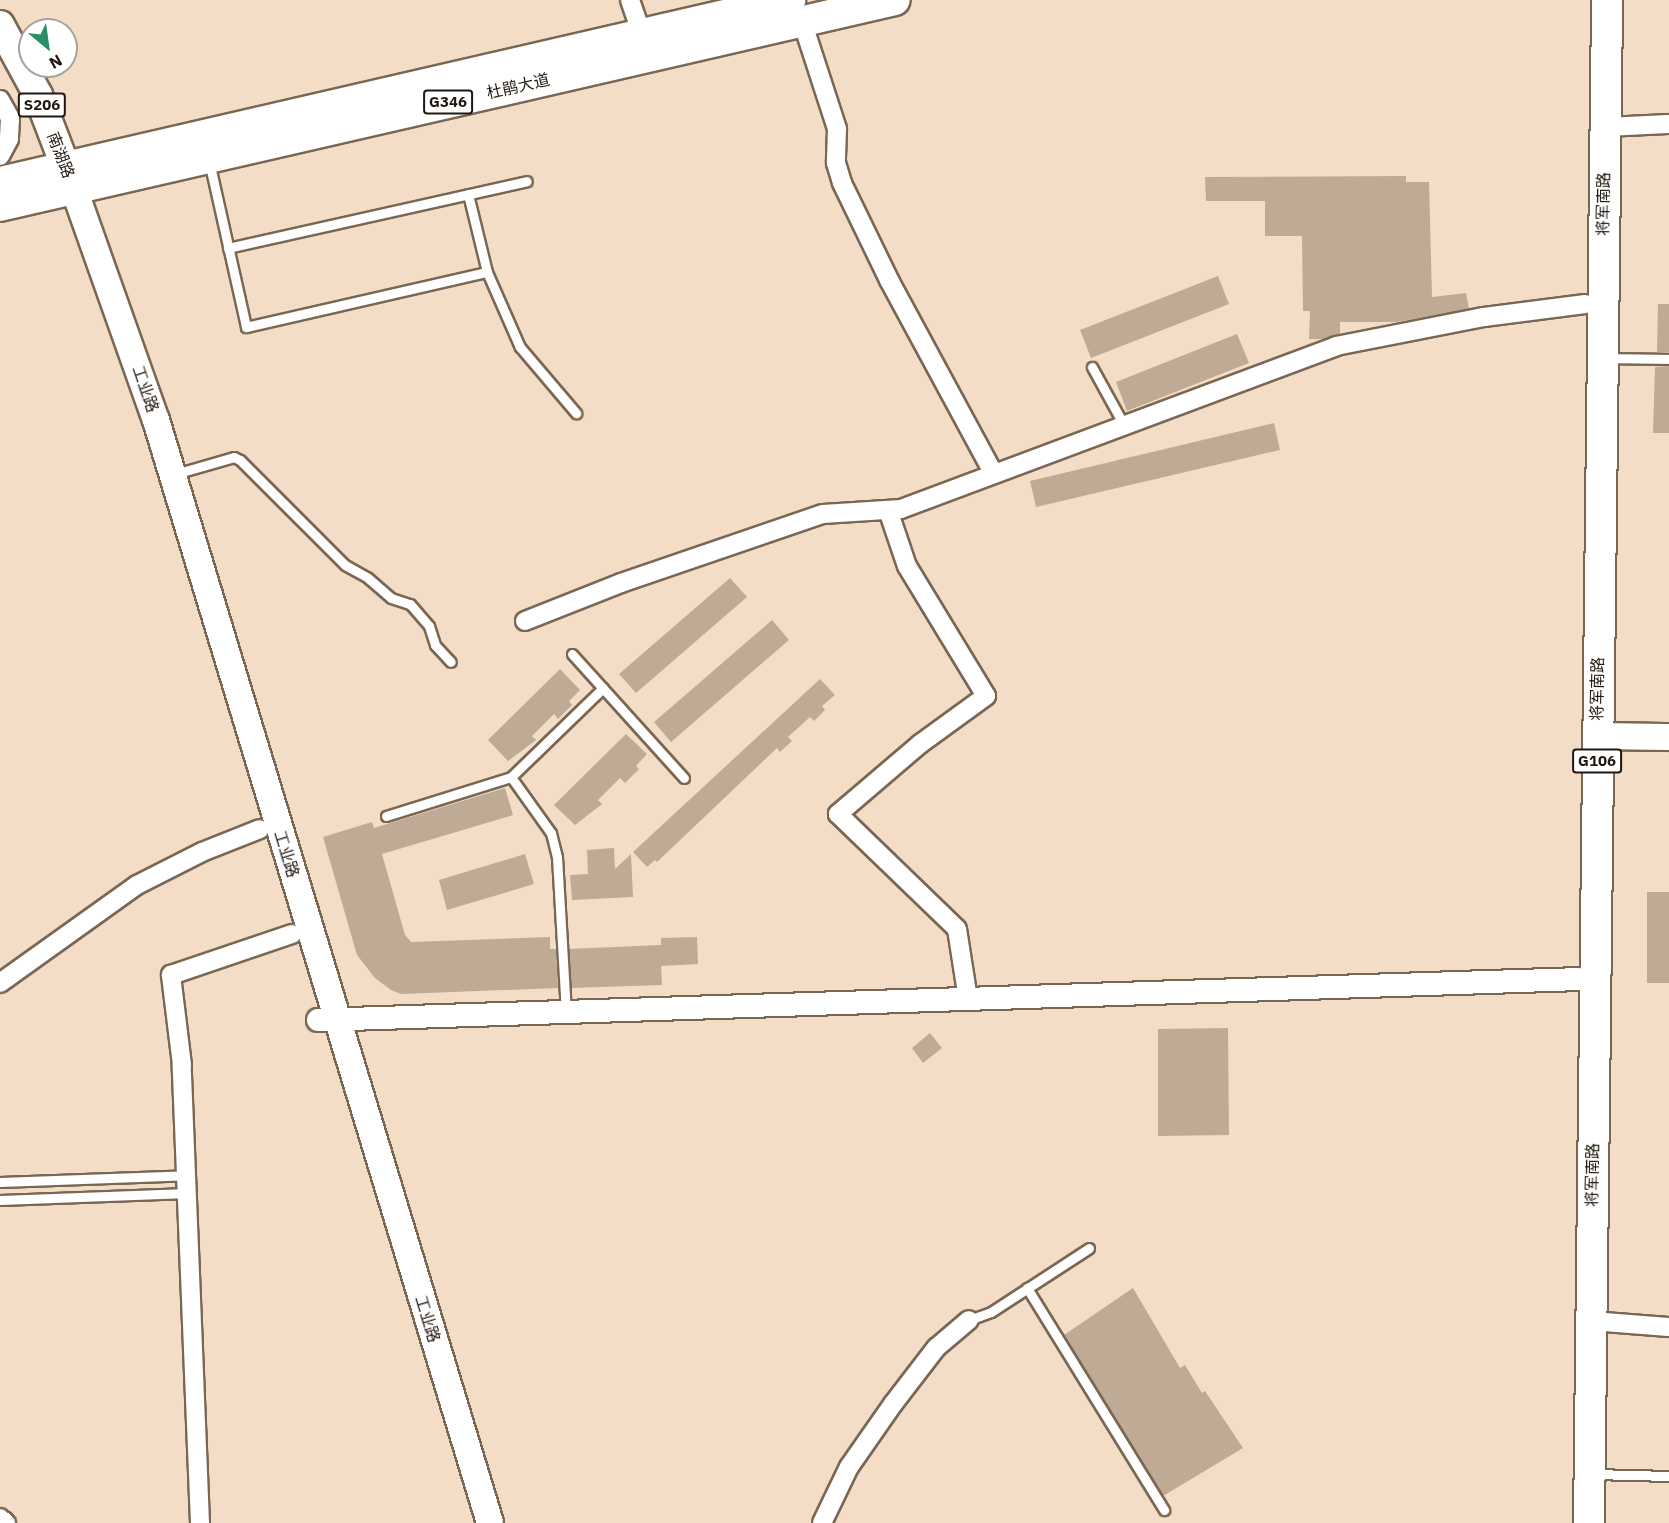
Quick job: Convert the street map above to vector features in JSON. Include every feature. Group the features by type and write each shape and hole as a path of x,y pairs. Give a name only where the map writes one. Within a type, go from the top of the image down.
{"highway":[{"name":"杜鹃大道","path":"0,206 61,180 642,34 796,11 896,0"},
{"name":"将军南路","path":"1572,1523 1588,0"},
{"name":"将军南路","path":"1589,1523 1607,0"},
{"name":"杜鹃大道","path":"0,182 61,180 208,158 796,11"}],"main road":[{"name":"南湖路","path":"0,25 38,95 61,180"},
{"name":"南湖路","path":"0,62 61,180"},
{"name":"工业路","path":"61,180 121,314 173,475 471,1523"},
{"name":"工业路","path":"61,180 140,426 292,934 327,1020 490,1523"},
{"path":"1597,736 1669,737"}],"street":[{"path":"630,0 642,34"},
{"path":"796,11 837,129 836,163 842,183 889,280 993,472"},
{"path":"0,100 10,118 9,140 0,156"},
{"path":"1605,127 1669,124"},
{"path":"525,621 621,582 823,514 901,509 993,472 1125,427 1336,346 1484,317 1585,304"},
{"path":"888,510 908,566 986,696 920,744 838,814 957,929 968,999"},
{"path":"0,983 137,885 202,852 260,829"},
{"path":"200,1523 183,1065 171,975 292,934"},
{"path":"327,1020 1578,979"},
{"path":"822,1523 849,1467 893,1404 936,1348 969,1320"},
{"path":"1591,1321 1669,1326"},
{"path":"0,1518 6,1523"}],"lane":[{"path":"208,158 246,327 487,272"},
{"path":"228,248 527,181"},
{"path":"468,194 487,272 520,346 576,413"},
{"path":"1601,358 1669,359"},
{"path":"1092,367 1125,427"},
{"path":"173,475 234,457 240,460 345,565 368,578 391,598 410,604 429,626 435,645 451,662"},
{"path":"572,654 684,778"},
{"path":"386,816 511,777 603,688"},
{"path":"511,777 551,833 557,857 566,1012"},
{"path":"0,1182 187,1175"},
{"path":"0,1200 188,1193"},
{"path":"969,1320 1027,1288 1089,1248"},
{"path":"1027,1288 1164,1510"},
{"path":"1589,1474 1669,1476"}],"building":[{"path":"1406,176 1406,182 1429,182 1432,297 1466,293 1469,309 1397,322 1340,322 1340,334 1323,339 1309,339 1310,311 1303,311 1302,236 1265,236 1265,201 1206,201 1205,177"},
{"path":"1218,276 1229,304 1091,358 1080,330"},
{"path":"1658,304 1669,304 1669,352 1657,352"},
{"path":"1237,334 1249,363 1127,411 1116,382"},
{"path":"1669,366 1669,433 1653,433 1655,367"},
{"path":"1274,423 1280,450 1036,507 1030,481"},
{"path":"730,578 747,597 636,693 619,674"},
{"path":"772,620 789,640 671,742 654,722"},
{"path":"560,669 580,690 569,701 572,705 558,719 554,714 532,736 536,740 508,761 488,740"},
{"path":"820,679 835,695 822,706 825,710 814,721 810,717 788,737 792,741 780,752 777,748 657,862 655,860 647,867 633,852"},
{"path":"626,734 647,754 636,766 639,769 625,783 620,778 598,800 602,804 575,825 554,805"},
{"path":"505,788 513,815 382,854 405,935 411,942 550,937 550,949 556,949 558,988 401,994 391,990 375,978 357,955 323,837 372,822 374,828"},
{"path":"614,848 615,869 631,854 633,897 572,900 570,875 588,874 587,850"},
{"path":"525,854 534,884 447,910 439,880"},
{"path":"1647,892 1669,892 1669,983 1647,983"},
{"path":"697,937 698,964 661,966 662,985 571,988 569,949 661,945 661,938"},
{"path":"1228,1028 1229,1135 1158,1136 1158,1029"},
{"path":"930,1033 942,1048 923,1063 912,1048"},
{"path":"1133,1288 1180,1368 1185,1365 1202,1393 1205,1391 1243,1448 1163,1496 1064,1335"}]}
